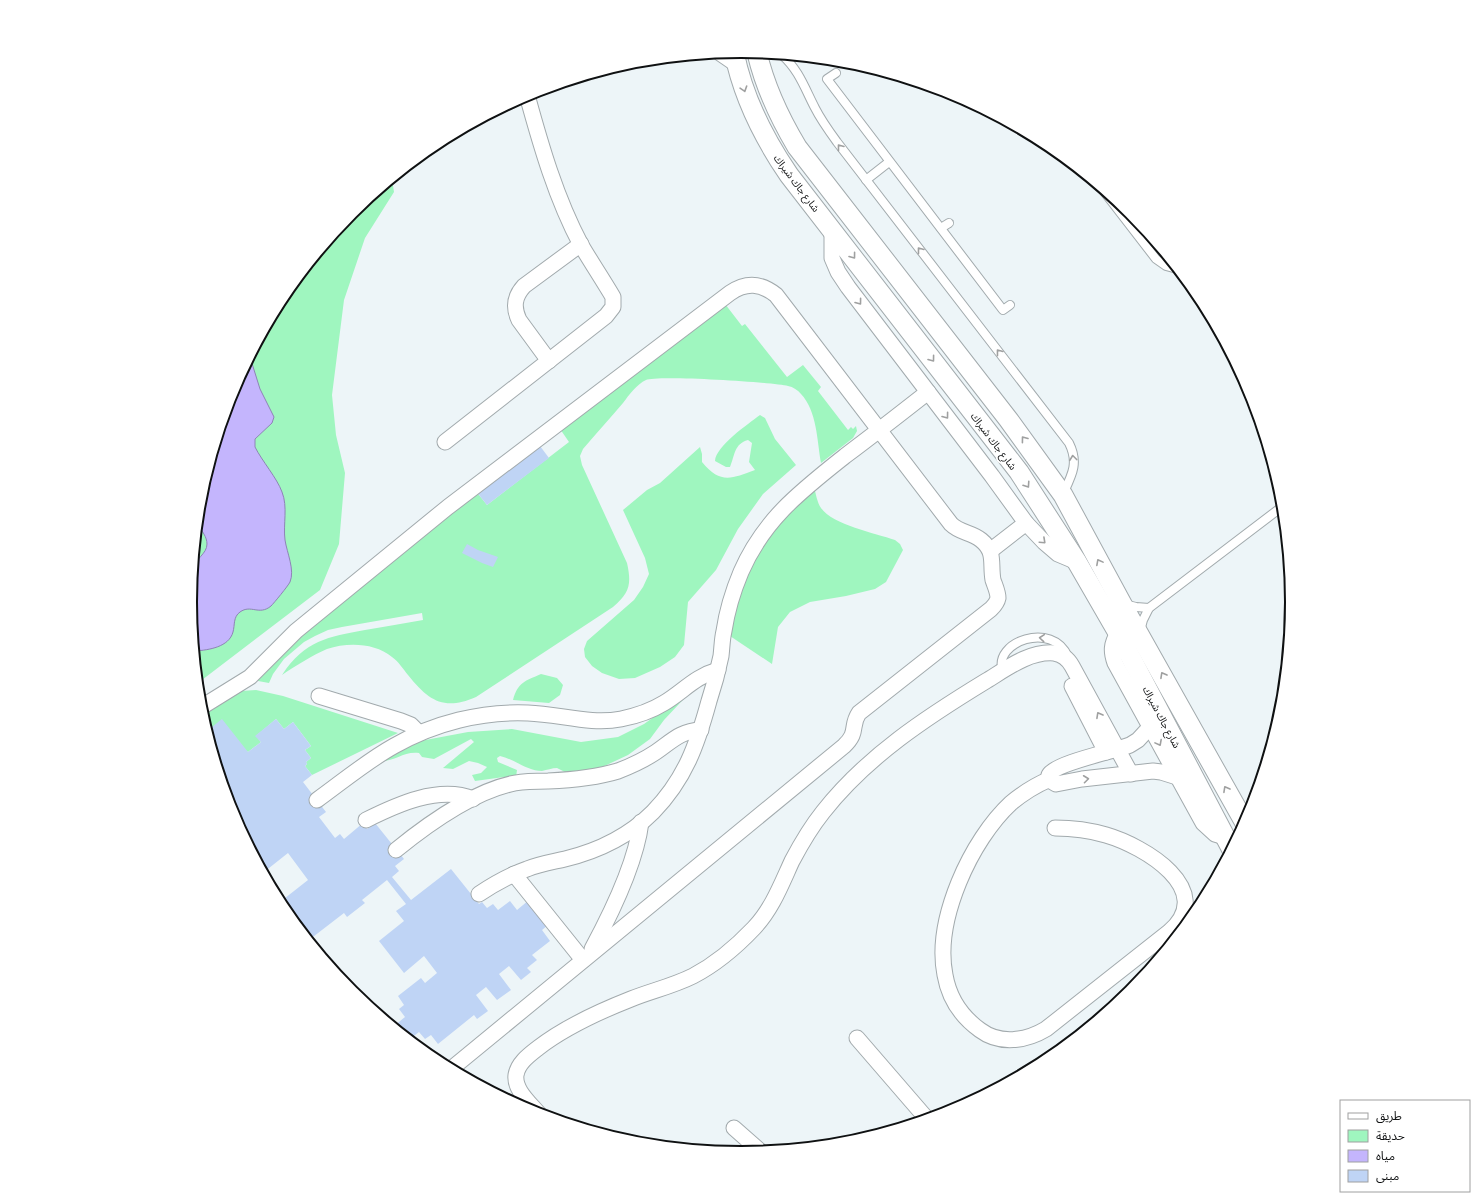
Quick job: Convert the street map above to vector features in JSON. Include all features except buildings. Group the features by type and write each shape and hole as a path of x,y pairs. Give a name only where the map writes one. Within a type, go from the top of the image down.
{"street":[{"name":"شارع جاك شيراك","path":"735,58 751,110 775,154 789,175 1019,472 1077,562 1118,633 1228,842"},
{"name":"شارع جاك شيراك","path":"759,58 775,108 797,147 1008,419 1063,495 1122,604 1241,816"},
{"path":"444,442 606,316 613,306 613,297 581,244 558,194 540,143 529,101"},
{"path":"832,229 832,258 838,272 1026,523 1058,554 1077,562"},
{"path":"549,361 519,320 515,306 516,298 524,286 581,244"},
{"path":"206,704 250,677 296,631 448,507 737,288 745,285 762,286 776,295 951,524 961,532 975,536 981,540 990,551 993,564 994,581 998,596 995,605 859,713 855,720 852,736 844,746 456,1065"},
{"path":"479,894 494,884 527,869 566,859 605,846 621,837 641,822 664,800 676,785 694,752 718,670 723,632 733,591 751,552 762,534 790,502 806,487 928,392"},
{"path":"990,551 1026,523"},
{"path":"1118,633 1112,645 1113,657 1177,777 1206,827 1228,842"},
{"path":"531,1104 521,1092 516,1082 517,1071 523,1062 547,1041 573,1025 631,999 693,976 707,968 734,948 758,924 769,908 778,894 802,842 834,798 870,763 911,730 955,699 1031,656 1049,653 1060,655 1069,661 1112,751"},
{"path":"1049,653 1066,673 1112,751 1131,774"},
{"path":"317,800 393,746 419,733 445,724 466,718 509,713 548,715 595,722 622,719 650,710 664,703 695,679 718,670"},
{"path":"319,696 401,721 411,725 419,733"},
{"path":"1150,727 1138,740 1130,745 1058,767 1050,773 1052,783 1059,784 1082,779 1161,772 1177,777"},
{"path":"396,850 438,819 472,799 493,789 515,783 577,779 603,775 617,771 644,759 678,736 693,730 701,730"},
{"path":"1050,779 1020,796 1001,813 989,828 967,864 958,884 948,917 943,953 945,975 952,996 965,1016 983,1032 1000,1039 1019,1039 1033,1036 1046,1029 1172,929 1180,920 1183,913 1184,896 1182,888 1173,874 1153,859 1124,842 1107,835 1090,831 1055,828"},
{"path":"366,820 406,803 441,794 457,794 472,799"},
{"path":"586,958 610,914 627,874 638,839 641,822"},
{"path":"514,874 586,958"},
{"path":"857,1038 924,1114"},
{"path":"734,1128 754,1146"}],"lane":[{"path":"788,60 797,71 816,110 826,126 1069,443 1072,450 1074,465 1063,495"},
{"path":"836,72 827,79 889,162 1004,310 1010,305"},
{"path":"866,180 889,162"},
{"path":"1118,209 1156,259 1170,267"},
{"path":"941,228 949,223"},
{"path":"1139,633 1149,608 1277,510"},
{"path":"1122,604 1149,608"},
{"path":"1003,671 1002,657 1007,650 1023,640 1036,637 1047,638 1059,644 1067,655 1069,661"}],"green space":[{"path":"393,184 394,192 365,238 344,300 332,395 336,435 345,473 339,544 320,590 203,679 198,638 197,602 198,566 202,531 207,496 216,461 238,394 253,361 270,330 309,271 356,217"},
{"path":"722,300 742,326 745,324 787,377 803,365 821,387 818,391 848,430 851,427 853,429 856,426 857,431 853,438 821,463 816,426 813,417 806,401 794,388 778,384 715,380 671,378 646,380 639,384 631,393 583,449 580,456 582,465 627,563 629,577 628,588 623,597 613,607 476,697 465,701 446,703 430,697 392,657 385,652 370,646 344,645 327,649 282,675 299,654 318,642 340,635 423,620 422,613 328,630 304,642 284,659 273,674 269,683 255,679 263,668 475,490 487,505 569,442 558,426"},
{"path":"760,415 765,418 775,439 796,465 763,494 738,529 716,570 688,602 684,645 675,657 660,667 635,678 619,679 602,673 592,666 585,657 584,649 587,641 634,600 643,587 649,574 645,558 623,510 647,490 660,483 700,447 702,462 714,474 720,477 726,478 739,476 755,470 749,462 752,443 748,440 737,447 730,467 726,467 715,461 717,455 727,442"},
{"path":"814,487 820,506 827,514 844,524 895,540 900,544 903,550 886,582 875,589 810,602 790,612 778,627 772,664 730,636 738,588 760,543"},
{"path":"541,674 557,678 563,685 560,695 549,703 513,700 517,689 523,683"},
{"path":"693,689 664,720 650,739 628,755 598,769 569,774 557,768 542,771 531,769 500,756 497,758 498,762 517,770 516,777 475,781 472,775 481,773 487,767 469,761 453,769 443,768 474,742 471,739 434,759 422,757 419,753 409,753 386,761 381,761 394,751 420,741 468,732 512,729 581,742 618,737 644,724"},
{"path":"256,690 283,696 398,733 312,775 305,766 307,764 306,762 311,758 305,750 311,746 293,722 284,729 276,719 256,736 261,742 248,752 212,727 207,709 241,691"}],"water":[{"path":"252,363 260,389 274,417 272,423 255,439 255,447 277,481 284,498 285,540 292,572 289,584 271,606 263,610 248,609 240,612 235,619 231,637 227,641 218,647 199,651 197,602 198,566 199,559 205,551 207,544 202,531 207,496 216,461 238,394"}]}
